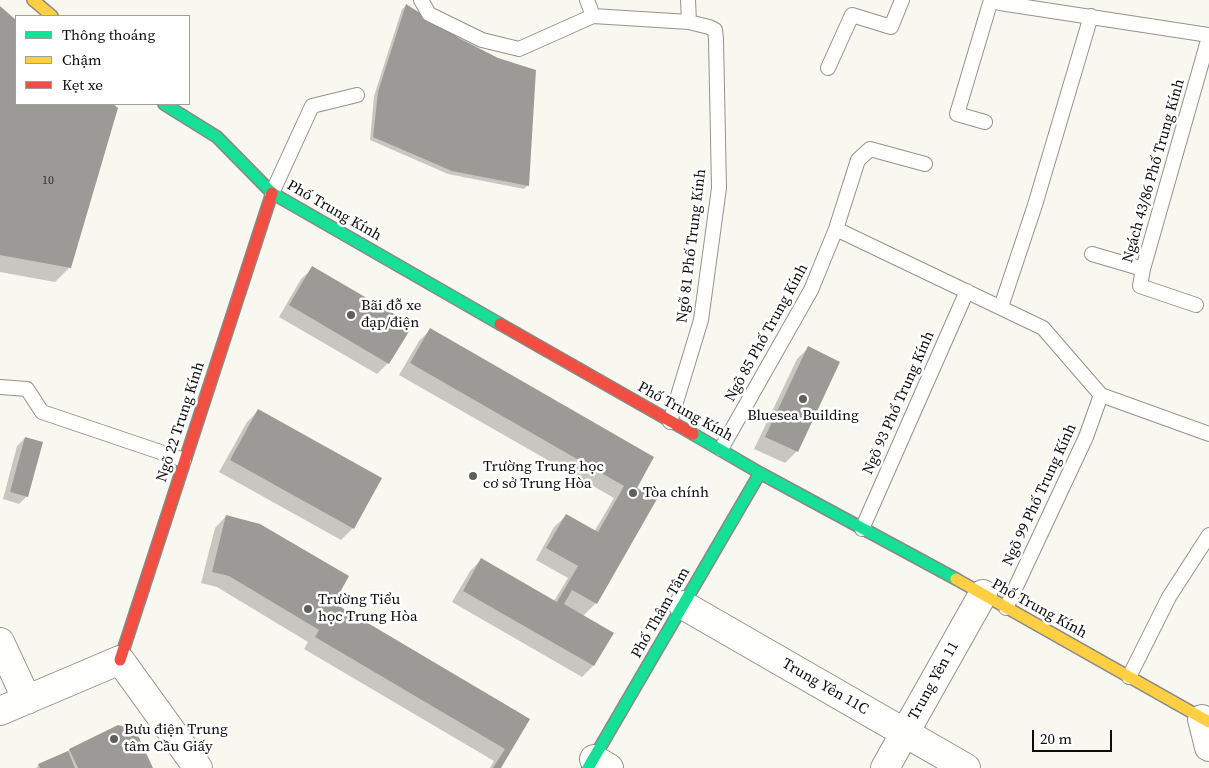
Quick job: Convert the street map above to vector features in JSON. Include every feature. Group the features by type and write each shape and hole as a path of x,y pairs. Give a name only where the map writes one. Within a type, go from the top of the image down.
{"main road":[{"path":"33,0 51,15"},
{"name":"Phố Trung Kính","path":"166,105 217,137 272,193 760,473 995,601 1206,721"},
{"name":"Ngõ 22 Trung Kính","path":"120,660 272,193"},
{"name":"Phố Thâm Tâm","path":"597,765 683,605 760,473"}],"street":[{"name":"Trung Yên 11","path":"885,768 905,733 995,601"},
{"name":"Trung Yên 11C","path":"683,605 966,768"},
{"path":"0,642 27,700"},
{"path":"0,711 120,660 198,768"},
{"path":"1206,721 1209,747"}],"lane":[{"path":"421,0 430,14 482,40 519,48 592,16 587,0"},
{"path":"688,0 689,22"},
{"path":"828,68 852,15 891,27 902,0"},
{"path":"985,122 957,114 998,1 1209,36"},
{"name":"Ngõ 81 Phố Trung Kính","path":"592,16 689,22 709,27 714,30 715,34 718,188 701,320 670,422"},
{"path":"1001,307 1035,205 1091,16"},
{"name":"Ngách 43/86 Phố Trung Kính","path":"1196,304 1140,286 1143,268 1209,36"},
{"path":"272,193 312,106 356,95"},
{"name":"Ngõ 85 Phố Trung Kính","path":"721,449 811,290 836,230 858,160 870,149 925,164"},
{"path":"836,230 1043,328 1101,395 1209,434"},
{"path":"1092,254 1143,268"},
{"name":"Ngõ 93 Phố Trung Kính","path":"862,529 966,291"},
{"path":"0,387 27,389 42,412 184,460"},
{"name":"Ngõ 99 Phố Trung Kính","path":"995,601 1086,437 1101,395"},
{"path":"1129,677 1169,597 1209,535"}],"building":[{"path":"406,4 459,38 498,58 536,70 529,186 452,171 373,137 378,92"},
{"path":"0,6 15,19 15,105 114,105 118,108 71,268 0,255"},
{"name":"Bãi đỗ xe đạp/điện","path":"312,266 413,325 389,364 289,305"},
{"name":"Tòa chính","path":"430,328 654,457 637,488 657,499 597,604 572,590 564,604 614,633 594,666 463,591 481,558 557,602 578,566 546,548 566,514 598,532 624,486 410,363"},
{"name":"Bluesea Building","path":"808,346 840,362 798,452 765,437"},
{"path":"258,409 382,478 354,529 230,460"},
{"path":"25,437 43,442 28,497 10,492"},
{"path":"226,515 260,524 349,576 334,603 530,719 501,768 493,768 505,749 315,637 319,630 229,576 212,572"},
{"name":"Bưu điện Trung tâm Cầu Giấy","path":"118,725 135,729 153,768 78,768 69,749"},
{"path":"68,751 75,768 40,768 38,764"}],"traffic: fast":[{"path":"166,105 217,137 272,193 500,324"},
{"path":"693,434 760,473 956,579"},
{"path":"588,768 760,473"}],"traffic: slow":[{"path":"33,0 51,15"},
{"path":"956,579 1209,722"}],"traffic: jam":[{"path":"120,660 272,193"},
{"path":"500,324 693,434"}],"place":[{"name":"Bãi đỗ xe đạp/điện","path":"351,315"},
{"name":"Bluesea Building","path":"803,399"},
{"name":"Trường Trung học cơ sở Trung Hòa","path":"473,476"},
{"name":"Tòa chính","path":"633,493"},
{"name":"Trường Tiểu học Trung Hòa","path":"308,609"},
{"name":"Bưu điện Trung tâm Cầu Giấy","path":"114,739"}]}
